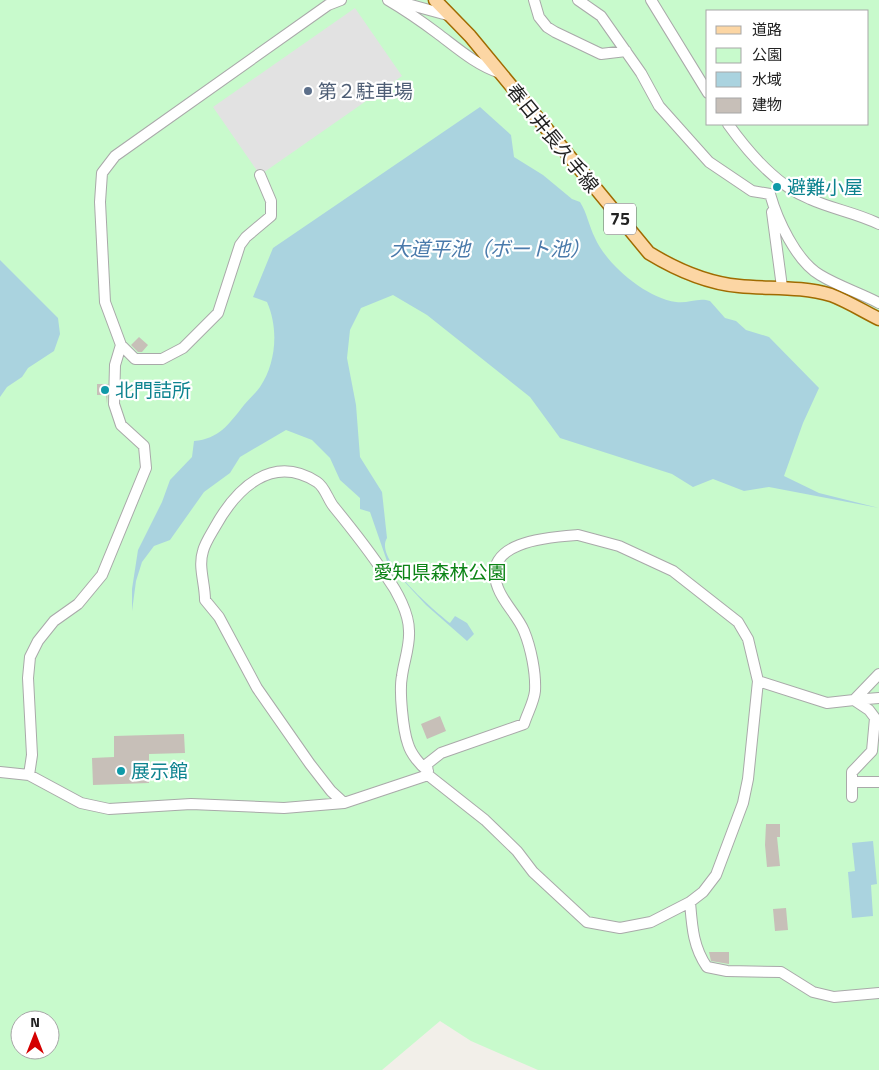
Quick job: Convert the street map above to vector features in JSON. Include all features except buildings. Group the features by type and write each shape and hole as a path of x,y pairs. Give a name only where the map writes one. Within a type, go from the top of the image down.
{"main road":[{"name":"春日井長久手線","path":"435,0 452,16 650,253 674,268 700,278 738,286 782,288 831,295 879,319"}],"lane":[{"path":"260,174 271,202 271,216 246,237 240,245 218,313 183,348 162,359 152,361 135,359 121,345 105,302 100,202 102,173 115,156 328,5 342,0"},
{"path":"390,0 452,16"},
{"path":"390,0 411,13 472,59 488,69 500,73"},
{"path":"534,0 539,17 547,27 556,32 601,54 626,51"},
{"path":"578,0 601,16 641,72 658,106 709,162 752,191 770,194"},
{"path":"651,0 706,90"},
{"path":"729,125 782,184 809,199 879,224"},
{"path":"770,194 782,288"},
{"path":"770,194 775,210 790,241 809,266 819,275 879,303"},
{"path":"29,775 32,755 30,656 38,641 54,621 78,604 102,575 146,468 144,446 122,425 114,404 115,365 121,345"},
{"path":"344,803 331,791 310,764 257,688 219,617 205,600 201,566 203,550 209,538 237,493 270,472 300,474 319,483 333,506 346,519 364,548 387,576 404,609 410,631 401,678 408,744 421,766 428,773 485,820 517,851 533,872 587,922 620,928 651,922 690,902 703,892 718,871 742,803 748,779 758,681 748,639 738,622 673,570 619,546 578,535 550,537 520,544 502,555 498,563 496,578 498,588 524,630 534,672 535,693 524,724 441,753 427,764 428,773"},
{"path":"854,700 879,674"},
{"path":"758,681 827,703 879,698"},
{"path":"852,797 852,772 872,751 874,718 869,710 854,700"},
{"path":"0,772 29,775 81,803 109,809 192,804 284,808 344,803 428,773"},
{"path":"852,782 879,782"},
{"path":"690,902 698,954 707,967 737,971 781,972 812,992 834,997 879,993"}],"green space":[{"name":"愛知県森林公園","path":"0,0 879,0 879,1070 538,1070 471,1041 440,1021 382,1070 0,1070"}],"shaded area":[{"name":"第２駐車場","path":"355,8 402,76 260,175 213,107"}],"water":[{"name":"大道平池（ボート池）","path":"480,107 511,135 514,157 543,175 572,199 580,202 593,233 608,259 629,279 652,294 664,299 676,302 710,301 725,318 736,321 746,330 769,337 819,388 803,423 784,476 819,493 879,508 769,487 744,491 713,479 693,487 672,474 560,438 530,397 427,315 393,295 361,308 350,330 347,358 356,405 360,457 382,492 387,538 385,547 397,571 432,608 450,623 455,616 467,623 474,634 467,641 426,605 388,564 370,512 360,509 360,498 340,480 330,458 312,440 286,430 240,457 230,473 204,492 170,540 154,546 142,562 136,581 132,611 132,589 138,550 162,502 170,480 192,457 194,441 203,440 223,429 260,387 270,367 274,346 271,312 267,302 253,297 273,248"},
{"path":"0,260 58,318 60,334 54,351 28,368 22,377 7,387 0,397"},
{"path":"873,841 877,884 871,885 873,916 852,918 848,872 855,871 852,843"}],"place":[{"name":"第２駐車場","path":"308,91"},
{"name":"避難小屋","path":"777,187"},
{"name":"北門詰所","path":"105,390"},
{"name":"展示館","path":"121,771"}]}
